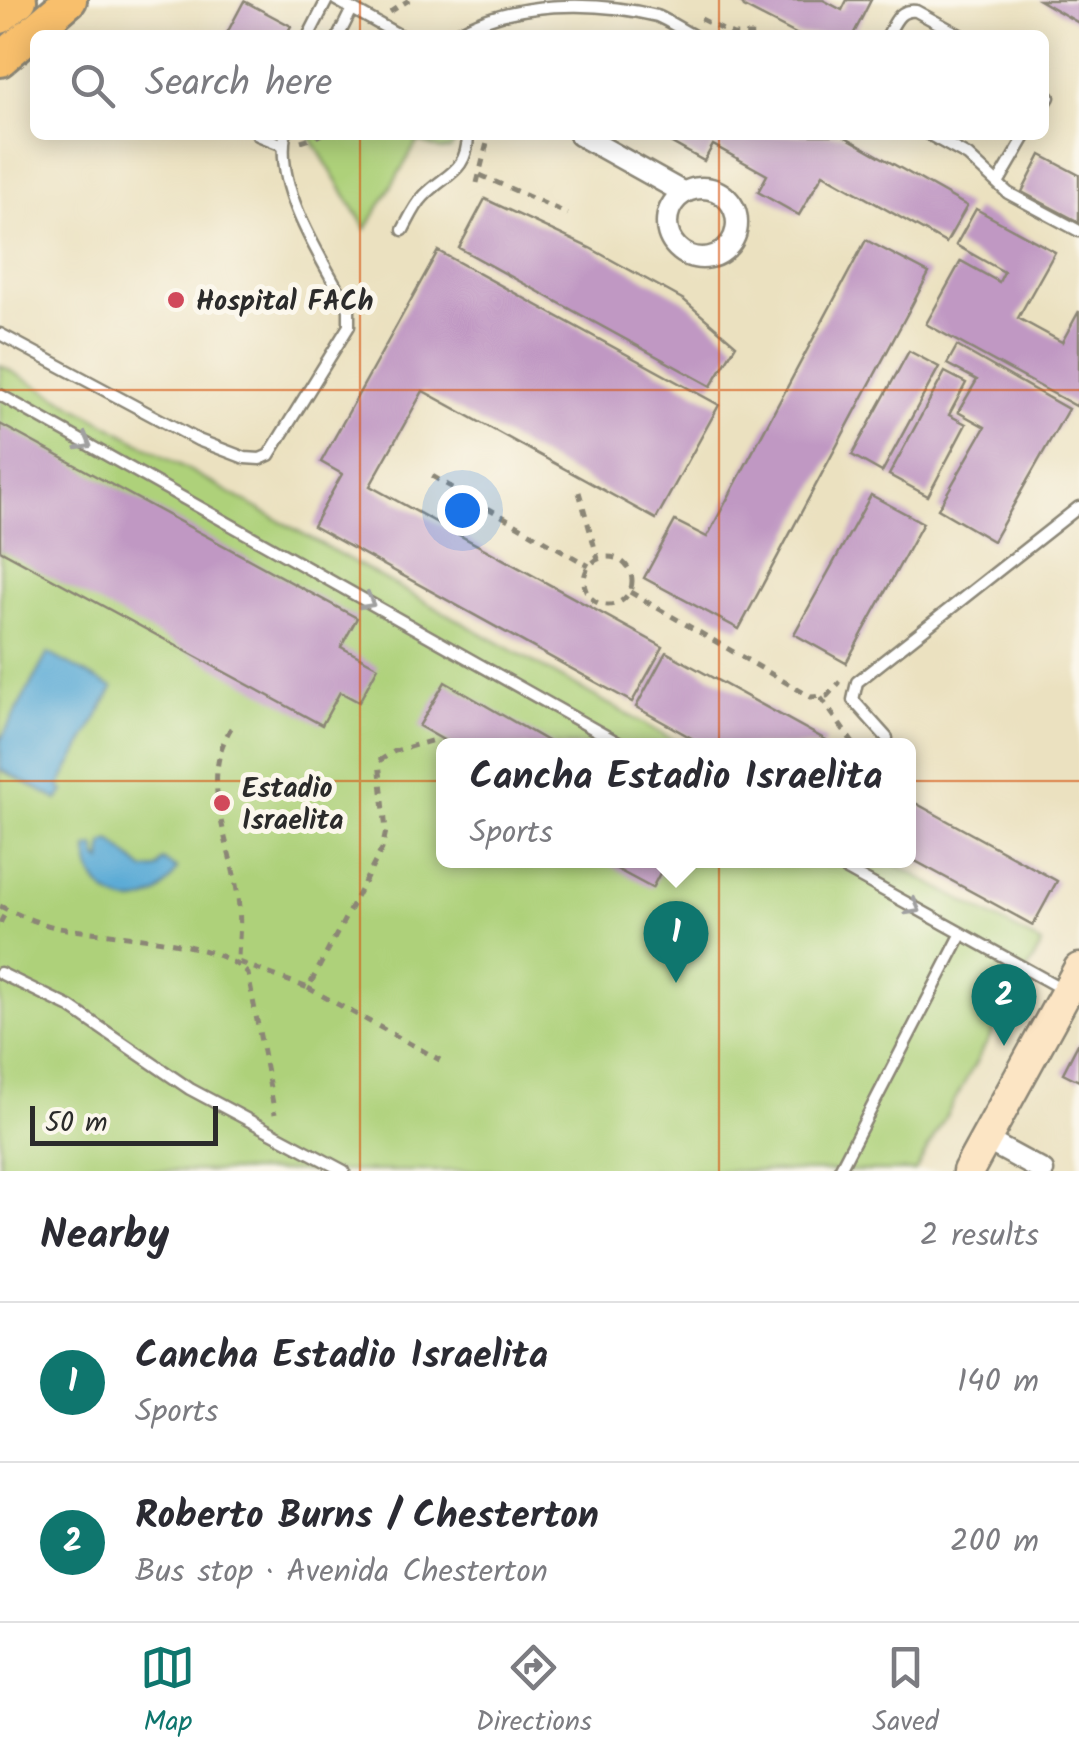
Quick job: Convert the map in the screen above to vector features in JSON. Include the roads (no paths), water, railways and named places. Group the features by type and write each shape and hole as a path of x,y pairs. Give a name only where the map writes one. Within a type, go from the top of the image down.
{"main road":[{"path":"0,18 20,0"},
{"path":"35,30 70,0"},
{"path":"0,60 30,34"},
{"path":"968,1171 1073,980"}],"street":[{"path":"589,140 684,192 711,189 731,202 737,228 726,250 686,265 666,225 668,211 684,192"},
{"path":"986,1140 1043,1171"}],"lane":[{"path":"311,30 327,0"},
{"path":"336,0 390,30"},
{"path":"466,30 508,12 563,2 632,8 683,30"},
{"path":"342,30 352,9"},
{"path":"891,30 900,13 908,10 951,30"},
{"path":"0,334 216,448 252,460 269,455 350,319 349,309 307,230 282,168 284,140"},
{"path":"403,230 423,197 458,169 468,140"},
{"path":"939,140 968,156 1008,193 1079,231"},
{"path":"998,184 1023,140"},
{"path":"0,396 610,738"},
{"path":"886,738 853,700 857,682 1079,507"},
{"path":"842,868 961,935 1073,980"},
{"path":"840,1171 961,935"},
{"path":"0,973 70,1007 190,1089 344,1171"}],"water":[{"path":"48,653 113,688 59,787 64,791 58,800 0,769 0,741"},
{"path":"111,841 144,870 157,869 163,860 177,869 165,887 150,898 120,900 97,882 90,866 88,848 95,846 102,861 103,844"}],"place":[{"name":"Hospital FACh","path":"176,300"},
{"name":"Estadio Israelita","path":"222,803"},
{"name":"Cancha Estadio Israelita","path":"676,983"},
{"name":"Roberto Burns / Chesterton","path":"1004,1046"}]}
